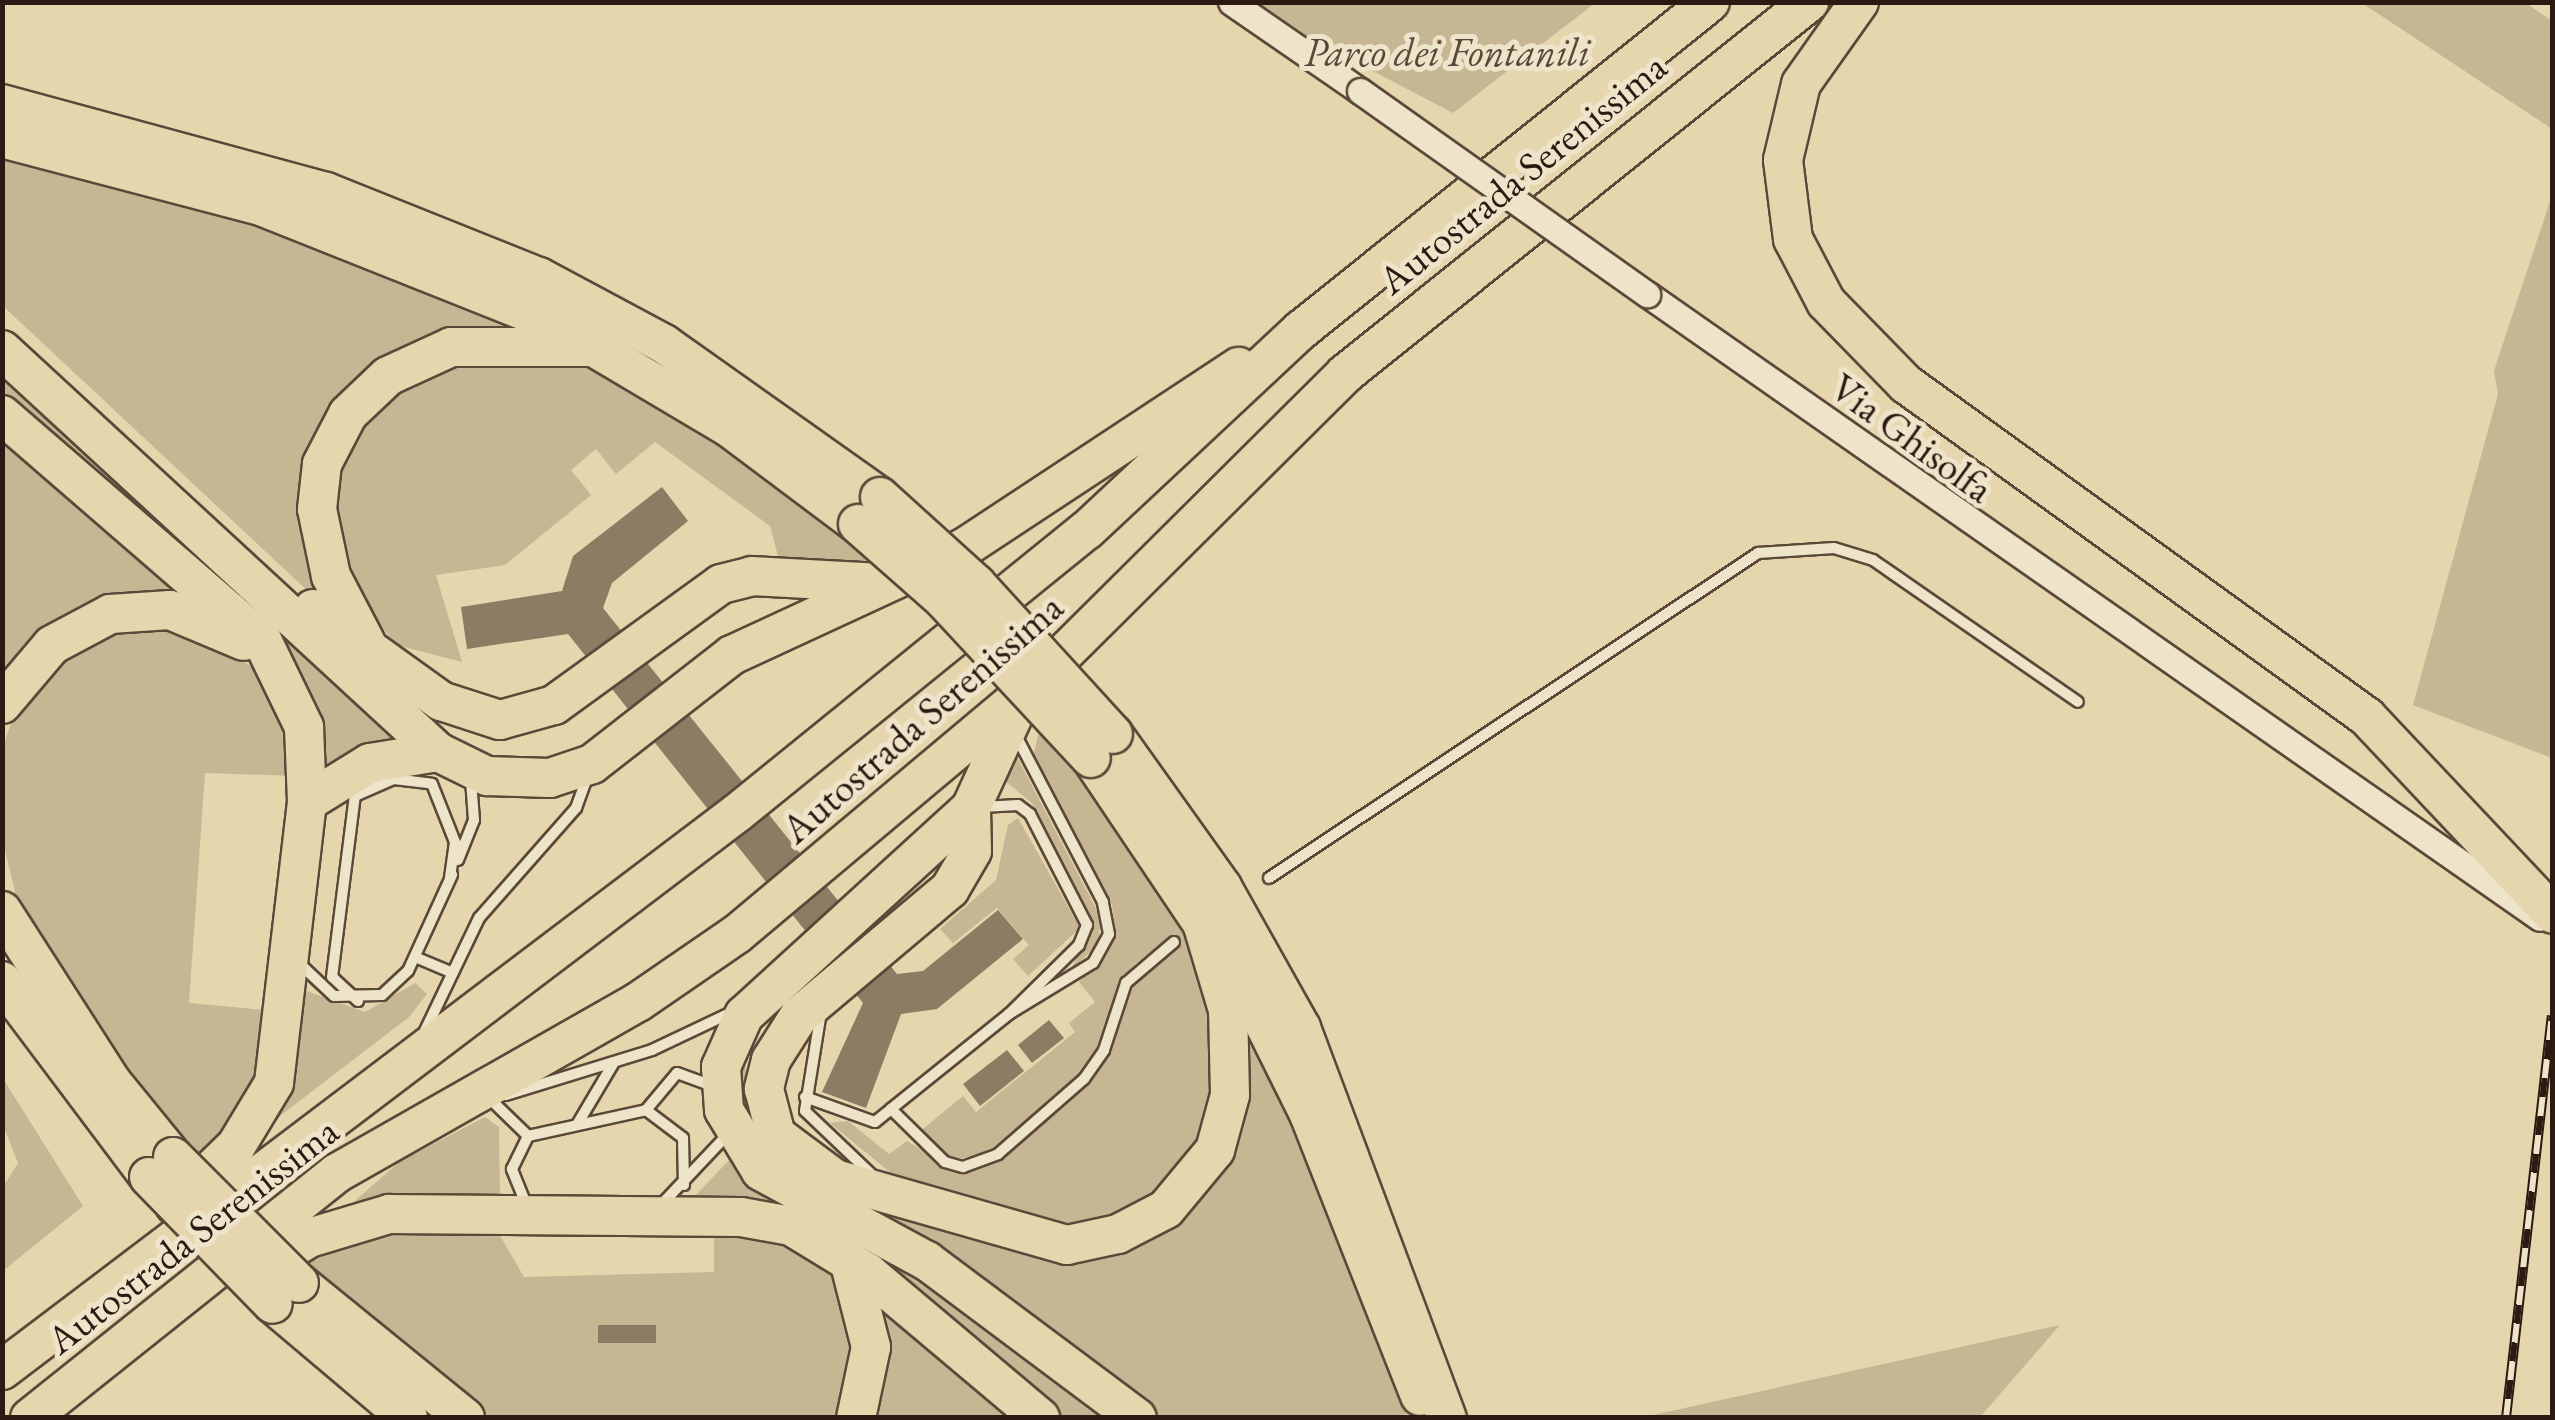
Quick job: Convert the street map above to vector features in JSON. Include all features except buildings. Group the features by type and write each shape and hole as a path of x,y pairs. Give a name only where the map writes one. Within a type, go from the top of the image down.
{"highway":[{"name":"Autostrada Serenissima","path":"2,1369 416,1049 554,958 959,634 1132,490 1301,330 1710,2"},
{"name":"Autostrada Serenissima","path":"30,1418 337,1174 477,1101 737,934 1016,710 1345,374 1808,2"},
{"path":"1859,2 1801,84 1783,160 1793,239 1826,302 1906,384 2366,717 2552,913"},
{"path":"2,104 326,192 522,270 664,344 869,510"},
{"path":"2,138 335,231 608,349 869,510 976,584 1102,746 1212,872 1301,1028 1447,1418"},
{"path":"2,322 338,632 468,713 520,718 575,692 721,584 752,576 898,584"},
{"path":"307,802 370,763 453,761 550,778 592,764 732,655 898,584 1301,330"},
{"path":"374,653 347,615 318,532 322,464 348,414 388,376 452,347 508,341 608,349"},
{"path":"2,350 453,761"},
{"path":"2,415 243,622 278,665 304,728 307,802 281,1056 250,1128 2,1369"},
{"path":"2,704 72,629 128,610 212,622 278,665"},
{"path":"1016,710 971,808 914,870 765,994 732,1032 722,1093 731,1131 778,1184 927,1262 1138,1418"},
{"path":"1102,746 1197,906 1308,1114 1431,1418"},
{"path":"971,808 972,851 950,889 820,999 779,1043 766,1076 776,1135 816,1170 912,1203 1067,1246 1144,1223 1185,1192 1215,1150 1232,1070 1223,981 1197,906"},
{"path":"2,891 9,921 111,1080 161,1167"},
{"path":"2,981 161,1167 408,1418"},
{"path":"96,1366 348,1222 420,1211 647,1216 791,1226 850,1264 1040,1418"},
{"path":"850,1264 871,1347 856,1418"},
{"path":"286,1294 465,1418"}],"street":[{"name":"Via Ghisolfa","path":"1231,2 2552,927"}],"lane":[{"path":"1269,878 1758,553 1834,548 1873,560 2078,702"},
{"path":"1008,1014 1093,963 1109,934 1103,902 1016,710"},
{"path":"294,940 313,982 358,1002 392,989 415,957 474,820 453,761"},
{"path":"416,1049 501,885 576,808 592,764"},
{"path":"358,1002 332,978 355,796 394,778 432,784 455,842 450,878"},
{"path":"805,1098 875,1122 1008,1014 1079,945 1087,924 1024,808 971,808"},
{"path":"891,1109 945,1162 964,1167 998,1154 1093,1070 1126,983 1174,942"},
{"path":"415,957 453,973"},
{"path":"477,1101 614,1062 765,994"},
{"path":"820,999 823,1037 805,1098 819,1131 912,1203"},
{"path":"578,1123 614,1062"},
{"path":"477,1101 528,1136 646,1110 677,1073 693,1072 722,1093"},
{"path":"646,1110 683,1138 684,1186"},
{"path":"647,1216 684,1186 731,1131"},
{"path":"528,1136 512,1178 532,1213"}],"green space":[{"name":"Parco dei Fontanili","path":"1243,3 1595,3 1453,113"},
{"path":"2362,3 2526,3 2552,21 2552,129"},
{"path":"2,150 280,222 544,328 476,333 331,419 327,609 3,306"},
{"path":"2552,195 2552,758 2413,705 2498,394 2494,371"},
{"path":"572,363 637,383 883,561 779,560 770,526 655,442 616,474 596,449 571,470 591,495 505,565 436,575 462,662 396,645 344,580 328,486 358,419 432,365"},
{"path":"2,364 406,744 322,769 303,684 280,641 3,401"},
{"path":"3,428 209,606 172,602 3,690"},
{"path":"156,622 261,670 275,687 297,776 205,773 189,1003 276,1011 264,1084 199,1170 146,1111 18,904 3,842 3,747 15,711 77,641"},
{"path":"1041,721 1172,885 1216,1012 1212,1127 1147,1209 1060,1232 897,1178 830,1123 848,1121 889,1154 907,1141 958,1172 986,1166 1093,1079 1134,983 1178,946 1172,936 1135,964 1093,1060 997,1149 955,1160 918,1133 963,1096 976,1112 1075,1032 1069,1023 1095,1002 1079,982 1116,936 1112,905 1033,758"},
{"path":"1015,753 1101,918 1098,945 1071,970 1093,921 1032,803 1005,781"},
{"path":"1018,818 1080,928 1028,976 1013,959 1029,945 997,908 953,943 940,929 996,880 1008,825"},
{"path":"415,983 427,994 409,1017 263,1129 301,989 365,1012"},
{"path":"1247,1017 1305,1135 1407,1417 1152,1417 930,1253 778,1171 736,1114 745,1049 747,1119 784,1168 1012,1245 1071,1256 1116,1249 1183,1210 1222,1162"},
{"path":"2,1077 83,1206 3,1271 3,1187 18,1163 3,1125"},
{"path":"485,1117 499,1127 500,1198 348,1207 399,1162"},
{"path":"733,1156 858,1230 1120,1417 1055,1417 786,1208 693,1198"},
{"path":"390,1229 497,1230 524,1277 714,1272 714,1234 777,1238 834,1275 855,1319 845,1417 479,1417 297,1267"},
{"path":"886,1305 1025,1418 869,1418"},
{"path":"2060,1325 1980,1417 1644,1417"}],"railway":[{"path":"2506,1418 2552,1016"}]}
